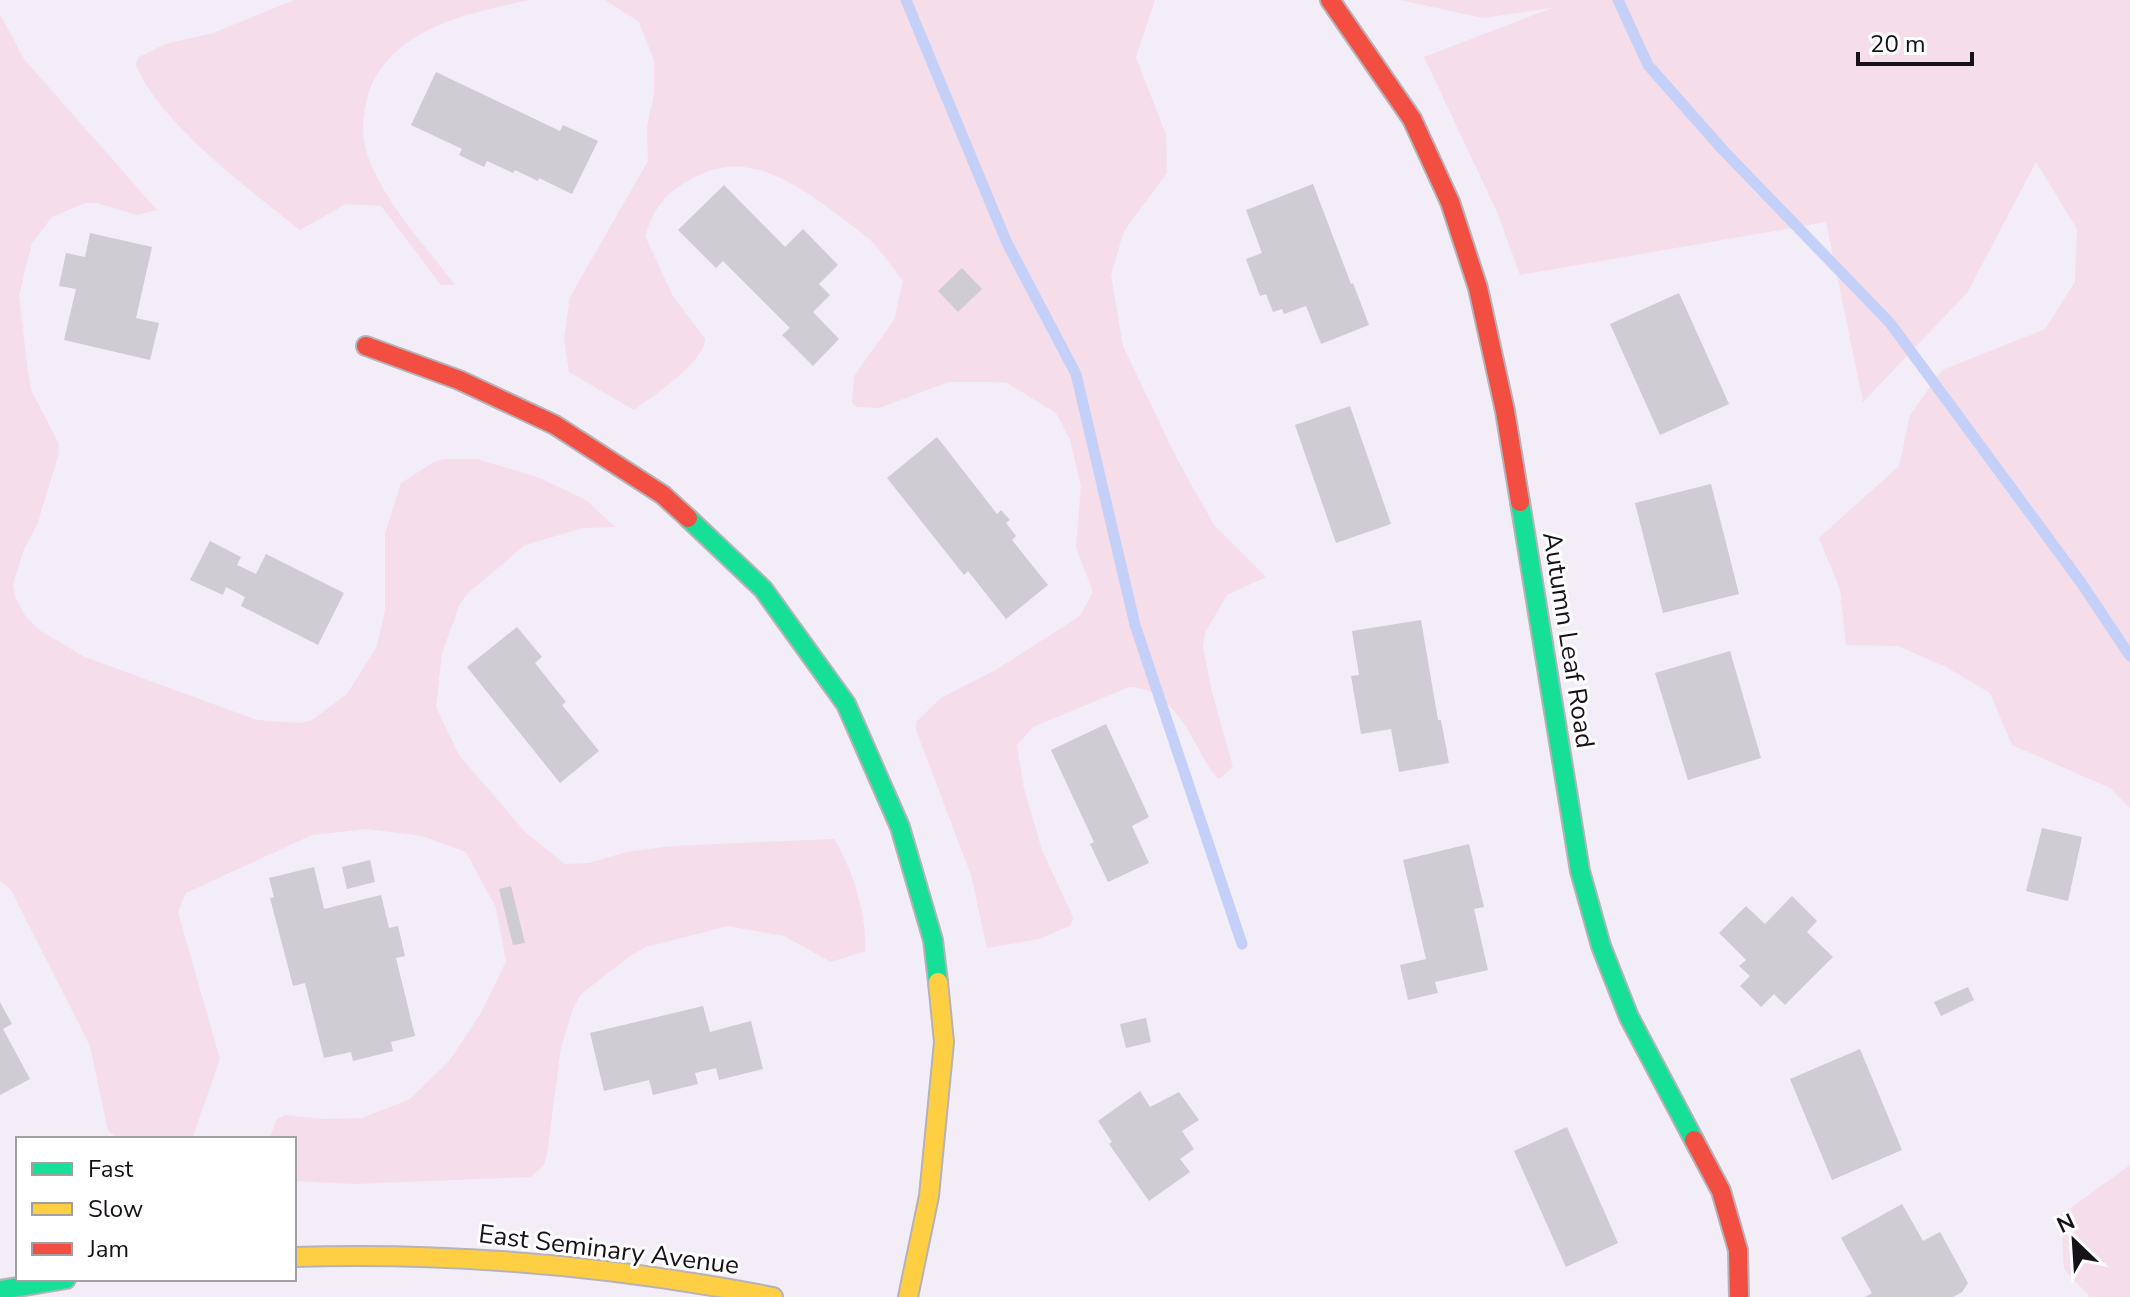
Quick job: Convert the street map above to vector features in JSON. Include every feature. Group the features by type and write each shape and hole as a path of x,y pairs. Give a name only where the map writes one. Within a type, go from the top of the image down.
{"street":[{"name":"Autumn Leaf Road","path":"1330,0 1412,119 1450,202 1478,288 1505,411 1580,871 1601,946 1629,1017 1721,1191 1738,1250 1739,1297"},
{"path":"366,346 459,380 555,425 663,495 763,589 846,704 900,827 929,926 944,1042 929,1196 908,1297"},
{"name":"East Seminary Avenue","path":"296,1257 355,1254 520,1260 698,1281 773,1297"},
{"path":"0,1290 54,1281"}],"shaded area":[{"path":"294,0 530,0 456,19 411,40 392,56 377,75 367,99 364,137 366,152 377,176 396,209 455,285 441,285 381,206 346,204 300,230 232,176 185,133 148,88 136,65 139,57 165,44 213,33"},
{"path":"605,0 1155,0 1136,57 1166,135 1167,173 1124,231 1111,275 1123,346 1177,459 1214,525 1266,577 1227,595 1205,633 1203,647 1212,692 1233,767 1219,779 1180,718 1158,696 1144,689 1129,687 1033,727 1017,745 1023,785 1042,850 1073,917 1071,925 1039,939 987,948 971,875 916,730 916,722 941,698 999,668 1080,616 1093,592 1076,547 1081,486 1070,440 1056,413 1007,383 949,382 879,408 857,407 852,403 854,376 894,320 903,281 860,231 785,180 751,168 714,169 685,183 663,201 645,236 673,296 705,339 696,358 676,378 634,410 569,372 564,340 570,297 648,161 647,127 654,94 654,60 639,22"},
{"path":"1400,0 2130,0 2130,808 2110,788 2012,745 1990,693 1946,667 1898,646 1846,645 1840,589 1819,538 1899,466 1910,415 1942,370 2045,329 2075,282 2077,229 2036,162 1967,293 1863,402 1826,222 1520,275 1497,212 1424,57 1552,8 1483,18"},
{"path":"0,14 24,59 157,210 137,215 97,203 85,203 52,217 32,243 19,295 28,372 31,390 59,444 58,457 37,525 24,549 13,584 15,596 26,617 39,630 85,657 257,720 300,723 312,720 347,694 377,646 385,610 385,534 401,483 434,462 445,459 477,459 540,478 586,500 615,527 583,528 525,545 468,593 460,604 442,653 436,707 459,755 526,833 565,864 589,863 626,852 672,846 834,839 857,893 865,951 831,962 784,936 728,926 646,947 581,994 573,1009 561,1048 547,1154 544,1165 531,1177 355,1184 296,1181 296,1137 270,1137 277,1119 285,1115 323,1119 362,1118 410,1099 450,1060 481,1013 506,961 496,908 466,852 422,836 367,829 312,835 186,893 178,912 220,1059 193,1137 117,1137 108,1131 90,1046 11,890 0,881"},
{"path":"2130,1165 2130,1297 2090,1297 2064,1269 2061,1215"}],"building":[{"path":"436,72 560,131 563,125 598,141 572,194 539,178 538,181 515,170 513,173 487,161 484,167 459,155 462,149 411,125"},
{"path":"1313,184 1369,325 1321,344 1306,306 1284,314 1282,309 1273,312 1266,294 1260,296 1246,259 1262,253 1246,210"},
{"path":"724,185 785,247 803,229 838,265 819,284 830,295 813,312 839,339 813,366 782,335 790,328 723,261 716,268 678,230"},
{"path":"90,233 152,247 136,318 159,323 150,360 64,340 76,289 59,286 66,253 85,257"},
{"path":"962,268 982,289 958,312 938,291"},
{"path":"1679,293 1729,404 1660,435 1610,324"},
{"path":"1350,406 1391,524 1336,543 1295,425"},
{"path":"937,437 997,514 1001,510 1010,520 1006,523 1016,536 1012,540 1048,585 1006,619 968,571 964,575 887,478"},
{"path":"1711,484 1739,594 1663,613 1635,503"},
{"path":"210,541 241,557 237,565 256,574 266,554 344,593 318,645 241,606 245,597 226,587 223,595 190,580"},
{"path":"1421,620 1438,720 1441,720 1449,763 1399,772 1391,729 1361,734 1351,676 1359,675 1352,631"},
{"path":"517,627 542,657 535,663 566,702 562,705 599,751 560,783 467,667"},
{"path":"1730,651 1761,758 1688,780 1655,673"},
{"path":"1106,724 1149,817 1132,826 1149,863 1108,882 1090,844 1094,842 1051,750"},
{"path":"2042,828 2082,837 2068,901 2026,891"},
{"path":"1469,844 1484,907 1474,909 1488,970 1435,982 1438,993 1408,1000 1400,965 1426,959 1403,860"},
{"path":"370,860 375,882 347,889 342,867"},
{"path":"314,867 324,909 381,895 389,928 398,926 405,956 396,958 415,1036 391,1042 393,1051 353,1061 351,1052 324,1058 305,983 293,986 270,898 274,897 269,878"},
{"path":"511,886 525,943 513,945 499,889"},
{"path":"1792,896 1817,921 1807,932 1833,957 1785,1005 1774,994 1761,1007 1740,986 1750,976 1739,966 1746,960 1719,933 1746,906 1765,924"},
{"path":"1968,987 1974,1000 1941,1016 1934,1002"},
{"path":"0,1002 12,1024 3,1029 30,1079 0,1095"},
{"path":"703,1006 710,1032 751,1021 763,1069 719,1080 716,1068 695,1073 698,1084 653,1095 649,1080 604,1091 590,1033"},
{"path":"1146,1018 1151,1042 1126,1048 1120,1024"},
{"path":"1860,1049 1902,1150 1832,1180 1790,1079"},
{"path":"1140,1091 1150,1107 1179,1092 1199,1120 1182,1131 1194,1149 1180,1159 1190,1172 1149,1201 1109,1144 1112,1142 1098,1121"},
{"path":"1567,1127 1618,1243 1566,1267 1514,1151"},
{"path":"1902,1204 1923,1241 1940,1232 1968,1283 1962,1292 1953,1297 1865,1297 1872,1293 1841,1238"}],"waterway":[{"path":"906,0 1007,243 1076,374 1135,625 1242,944"},
{"path":"1618,0 1648,65 1723,150 1890,323 2082,584 2130,656"}],"traffic: fast":[{"path":"1520,502 1580,871 1601,946 1629,1017 1694,1140"},
{"path":"688,518 763,589 846,704 900,827 933,940 938,982"},
{"path":"0,1290 54,1281"}],"traffic: slow":[{"path":"908,1297 929,1196 944,1042 938,982"},
{"path":"296,1257 415,1257 535,1264 654,1277 773,1297"}],"traffic: jam":[{"path":"1330,0 1412,119 1450,202 1478,288 1505,411 1520,502"},
{"path":"366,346 459,380 555,425 663,495 688,518"},
{"path":"1694,1140 1721,1191 1738,1250 1739,1297"}]}
